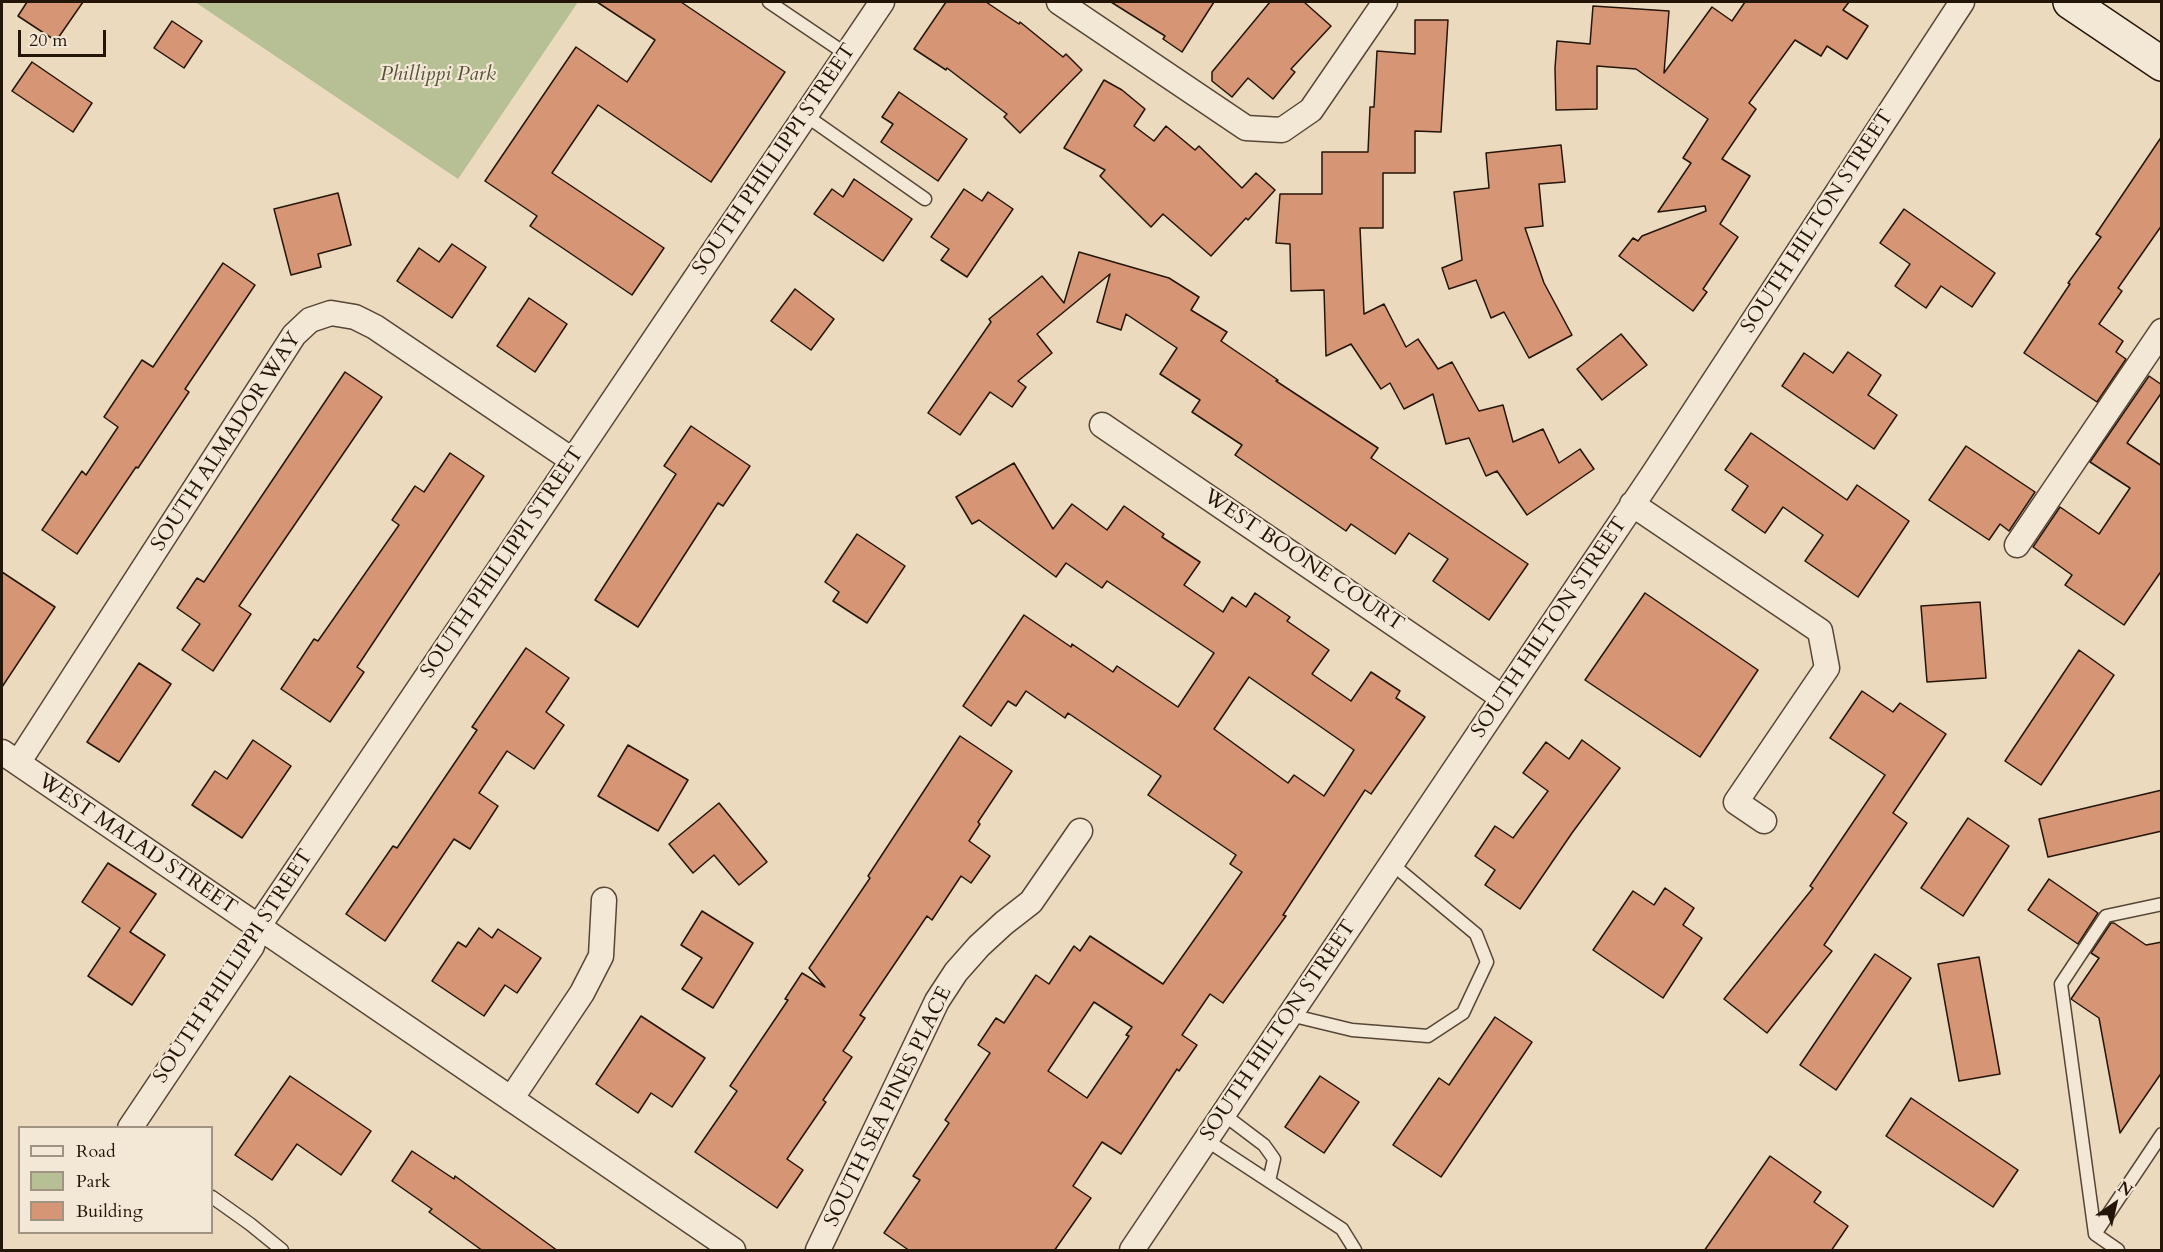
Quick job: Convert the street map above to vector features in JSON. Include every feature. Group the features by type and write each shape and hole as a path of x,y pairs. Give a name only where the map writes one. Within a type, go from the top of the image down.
{"street":[{"name":"SOUTH PHILLIPPI STREET","path":"131,1126 252,946 258,927 882,2"},
{"path":"1059,2 1246,128 1282,130 1311,110 1385,2"},
{"name":"SOUTH HILTON STREET","path":"1132,1251 1632,504 1962,2"},
{"path":"2070,2 2162,64"},
{"name":"SOUTH ALMADOR WAY","path":"10,758 294,335 310,320 331,313 356,317 375,327 572,460"},
{"path":"2017,545 2162,331"},
{"name":"WEST BOONE COURT","path":"1102,425 1503,698"},
{"path":"1632,504 1820,631 1827,668 1736,802 1764,821"},
{"name":"WEST MALAD STREET","path":"10,758 733,1251"},
{"name":"SOUTH SEA PINES PLACE","path":"818,1251 937,1001 956,972 979,946 1031,902 1080,831"},
{"path":"511,1099 582,993 601,956 604,900"}],"lane":[{"path":"769,2 846,54"},
{"path":"806,115 925,199"},
{"path":"1290,1015 1352,1030 1428,1036 1462,1013 1487,962 1476,934 1392,864"},
{"path":"2118,1251 2095,1234 2061,984 2106,916 2162,904"},
{"path":"1223,1114 1252,1134 1274,1159 1269,1181"},
{"path":"2095,1234 2162,1134"},
{"path":"1206,1140 1342,1229 1355,1251"},
{"path":"213,1198 250,1224 282,1251"}],"green space":[{"name":"Phillippi Park","path":"195,2 578,2 458,179"}],"building":[{"path":"27,2 83,2 56,41 18,16"},
{"path":"597,2 681,2 785,72 711,182 598,105 552,173 664,248 632,295 530,226 537,216 485,181 576,47 627,82 655,40"},
{"path":"946,2 986,2 1019,24 1020,22 1063,57 1066,54 1082,70 1020,133 1004,117 1007,114 947,68 946,70 914,49"},
{"path":"1111,2 1214,2 1182,52 1163,39 1165,36"},
{"path":"1270,2 1304,2 1331,26 1291,69 1295,72 1273,99 1248,78 1232,97 1212,81 1212,72"},
{"path":"1745,2 1849,2 1843,10 1868,26 1847,59 1827,46 1821,56 1795,40 1749,103 1756,109 1722,159 1750,176 1720,224 1738,237 1703,289 1707,292 1693,311 1619,256 1633,238 1638,241 1642,236 1706,211 1705,206 1658,212 1691,163 1683,158 1708,119 1636,69 1597,66 1597,109 1556,110 1557,41 1590,44 1593,6 1669,11 1664,73 1712,7 1732,21"},
{"path":"1415,20 1448,20 1441,132 1415,131 1415,173 1383,173 1383,228 1360,228 1364,314 1384,304 1406,347 1418,339 1438,369 1452,362 1479,411 1503,405 1513,442 1543,429 1559,463 1580,449 1594,469 1527,515 1497,471 1486,476 1469,438 1446,444 1433,394 1404,409 1390,383 1381,389 1351,344 1326,356 1324,290 1291,291 1290,244 1276,243 1280,194 1322,194 1322,152 1368,152 1370,107 1374,107 1377,51 1415,54"},
{"path":"172,21 202,41 184,68 154,48"},
{"path":"32,62 92,103 73,132 12,91"},
{"path":"1104,80 1122,90 1145,109 1134,126 1154,141 1166,126 1195,150 1199,146 1242,188 1256,173 1275,190 1211,256 1163,214 1151,227 1100,176 1105,170 1064,148"},
{"path":"899,92 967,139 938,181 881,142 893,124 882,117"},
{"path":"2162,136 2162,225 2118,288 2122,291 2099,324 2123,341 2116,352 2126,359 2097,402 2024,353 2070,284 2068,283 2101,237 2096,234"},
{"path":"1561,145 1565,182 1539,184 1543,226 1525,228 1544,283 1572,335 1529,358 1504,312 1491,318 1476,280 1449,289 1442,268 1462,260 1454,192 1489,188 1486,153"},
{"path":"854,179 912,219 883,261 814,214 832,189 843,197"},
{"path":"964,189 982,201 988,192 1013,209 967,277 941,260 949,249 931,237"},
{"path":"338,193 351,245 318,254 321,267 291,275 274,209"},
{"path":"1904,209 1995,273 1972,307 1941,286 1926,308 1895,286 1910,264 1880,243"},
{"path":"452,244 486,267 452,318 397,281 419,248 439,262"},
{"path":"1079,252 1169,278 1199,297 1191,310 1227,332 1221,341 1278,380 1276,381 1378,448 1371,458 1528,564 1489,620 1433,581 1448,559 1409,533 1395,554 1351,524 1346,531 1235,455 1242,445 1192,412 1200,400 1160,374 1177,348 1126,314 1121,330 1097,322 1110,274 1037,334 1052,353 1018,381 1026,387 1012,407 990,392 960,435 928,413 991,322 989,319 1042,276 1064,303"},
{"path":"223,263 255,285 185,389 189,392 77,554 42,530 82,471 86,475 118,427 104,417 142,360 153,367"},
{"path":"795,289 834,319 811,350 771,321"},
{"path":"529,298 567,324 535,372 497,346"},
{"path":"1621,334 1647,365 1602,400 1577,369"},
{"path":"1848,352 1881,375 1868,395 1897,415 1874,449 1782,386 1804,353 1833,373"},
{"path":"345,372 382,397 239,606 251,614 213,671 182,650 200,624 177,608 197,578 204,582"},
{"path":"2149,376 2162,385 2162,392 2127,443 2162,466 2162,570 2124,625 2065,585 2072,575 2033,547 2060,507 2099,534 2130,488 2090,462"},
{"path":"691,426 750,466 723,506 718,503 638,627 595,600 676,474 664,466"},
{"path":"1751,433 1847,500 1857,485 1909,521 1858,597 1805,561 1823,535 1783,507 1765,533 1732,510 1748,486 1725,470"},
{"path":"1966,446 2035,492 2009,531 2000,524 1989,540 1929,500"},
{"path":"450,453 484,476 357,667 364,672 330,722 281,689 314,639 318,641 399,525 392,520 415,486 424,492"},
{"path":"1014,463 1053,529 1072,504 1107,530 1124,506 1164,534 1162,537 1200,562 1184,585 1223,612 1232,597 1246,607 1255,593 1290,617 1287,621 1329,650 1312,674 1351,701 1371,672 1400,691 1396,698 1425,717 1371,794 1365,790 1283,915 1286,916 1223,1003 1210,994 1182,1035 1197,1045 1179,1071 1177,1069 1121,1154 1102,1142 1073,1186 1091,1198 1054,1251 910,1251 884,1233 920,1180 913,1176 949,1123 945,1120 990,1053 978,1045 996,1018 1004,1023 1036,975 1049,984 1074,946 1080,951 1090,936 1163,984 1242,872 1230,864 1236,855 1148,795 1161,776 1068,713 1065,718 1026,691 1016,706 1008,701 991,726 963,706 1024,615 1113,672 1117,666 1178,707 1214,653 1107,581 1102,588 1066,563 1056,577 979,520 972,524 956,497","holes":["1249,677 1354,750 1324,796 1294,775 1288,783 1214,729","1094,1002 1132,1027 1126,1035 1129,1036 1087,1098 1048,1071"]},
{"path":"857,534 905,566 867,623 833,601 839,592 825,582"},
{"path":"2,572 55,607 2,687"},
{"path":"1645,593 1758,670 1700,757 1585,680"},
{"path":"1980,602 1986,678 1927,682 1921,606"},
{"path":"526,648 569,678 546,712 564,725 534,769 507,751 479,793 498,806 470,849 454,839 385,941 346,914 393,846 397,848 477,730 472,727"},
{"path":"2079,650 2114,675 2041,785 2005,761"},
{"path":"139,663 171,684 119,762 87,742"},
{"path":"1862,691 1893,712 1900,703 1946,734 1893,813 1907,823 1824,945 1832,951 1767,1033 1724,999 1813,888 1810,886 1885,775 1830,738"},
{"path":"960,736 1012,771 978,822 980,824 969,841 990,856 971,883 961,876 932,920 927,916 860,1015 865,1018 843,1051 852,1057 823,1100 826,1102 787,1159 803,1170 777,1208 695,1152 737,1091 730,1086 788,1000 785,999 802,973 825,987 809,968 870,878 868,876"},
{"path":"253,740 291,766 242,838 192,805 215,771 227,779"},
{"path":"1582,740 1620,768 1520,909 1485,885 1495,870 1475,856 1495,826 1513,838 1548,791 1523,773 1546,742 1569,759"},
{"path":"628,745 688,780 658,831 598,796"},
{"path":"2162,790 2162,831 2048,857 2039,819"},
{"path":"719,803 767,862 739,885 714,855 693,873 669,844"},
{"path":"1968,818 2009,846 1963,916 1921,888"},
{"path":"108,863 156,894 130,932 165,955 132,1005 88,976 120,928 82,902"},
{"path":"2049,879 2098,913 2078,944 2028,910"},
{"path":"1665,888 1694,908 1683,925 1702,938 1663,998 1593,950 1633,891 1654,905"},
{"path":"702,911 753,943 713,1008 682,989 702,958 681,945"},
{"path":"2111,923 2146,945 2162,942 2162,1072 2120,1133 2099,1018 2071,999 2099,958 2091,953"},
{"path":"479,928 492,938 498,929 541,958 517,993 505,985 484,1016 432,981 458,942 466,947"},
{"path":"1875,954 1911,978 1836,1090 1800,1065"},
{"path":"1979,957 2000,1074 1959,1081 1938,964"},
{"path":"641,1016 705,1058 672,1107 651,1093 638,1113 596,1084"},
{"path":"1495,1017 1532,1042 1441,1177 1393,1145 1439,1078 1449,1085"},
{"path":"290,1076 371,1131 341,1175 297,1144 272,1180 235,1155"},
{"path":"1320,1076 1359,1102 1324,1153 1285,1127"},
{"path":"1911,1098 2018,1170 1993,1207 1886,1136"},
{"path":"412,1151 454,1179 455,1176 558,1251 483,1251 429,1212 432,1209 392,1181"},
{"path":"1770,1156 1821,1192 1814,1202 1848,1226 1831,1251 1704,1251"}]}
